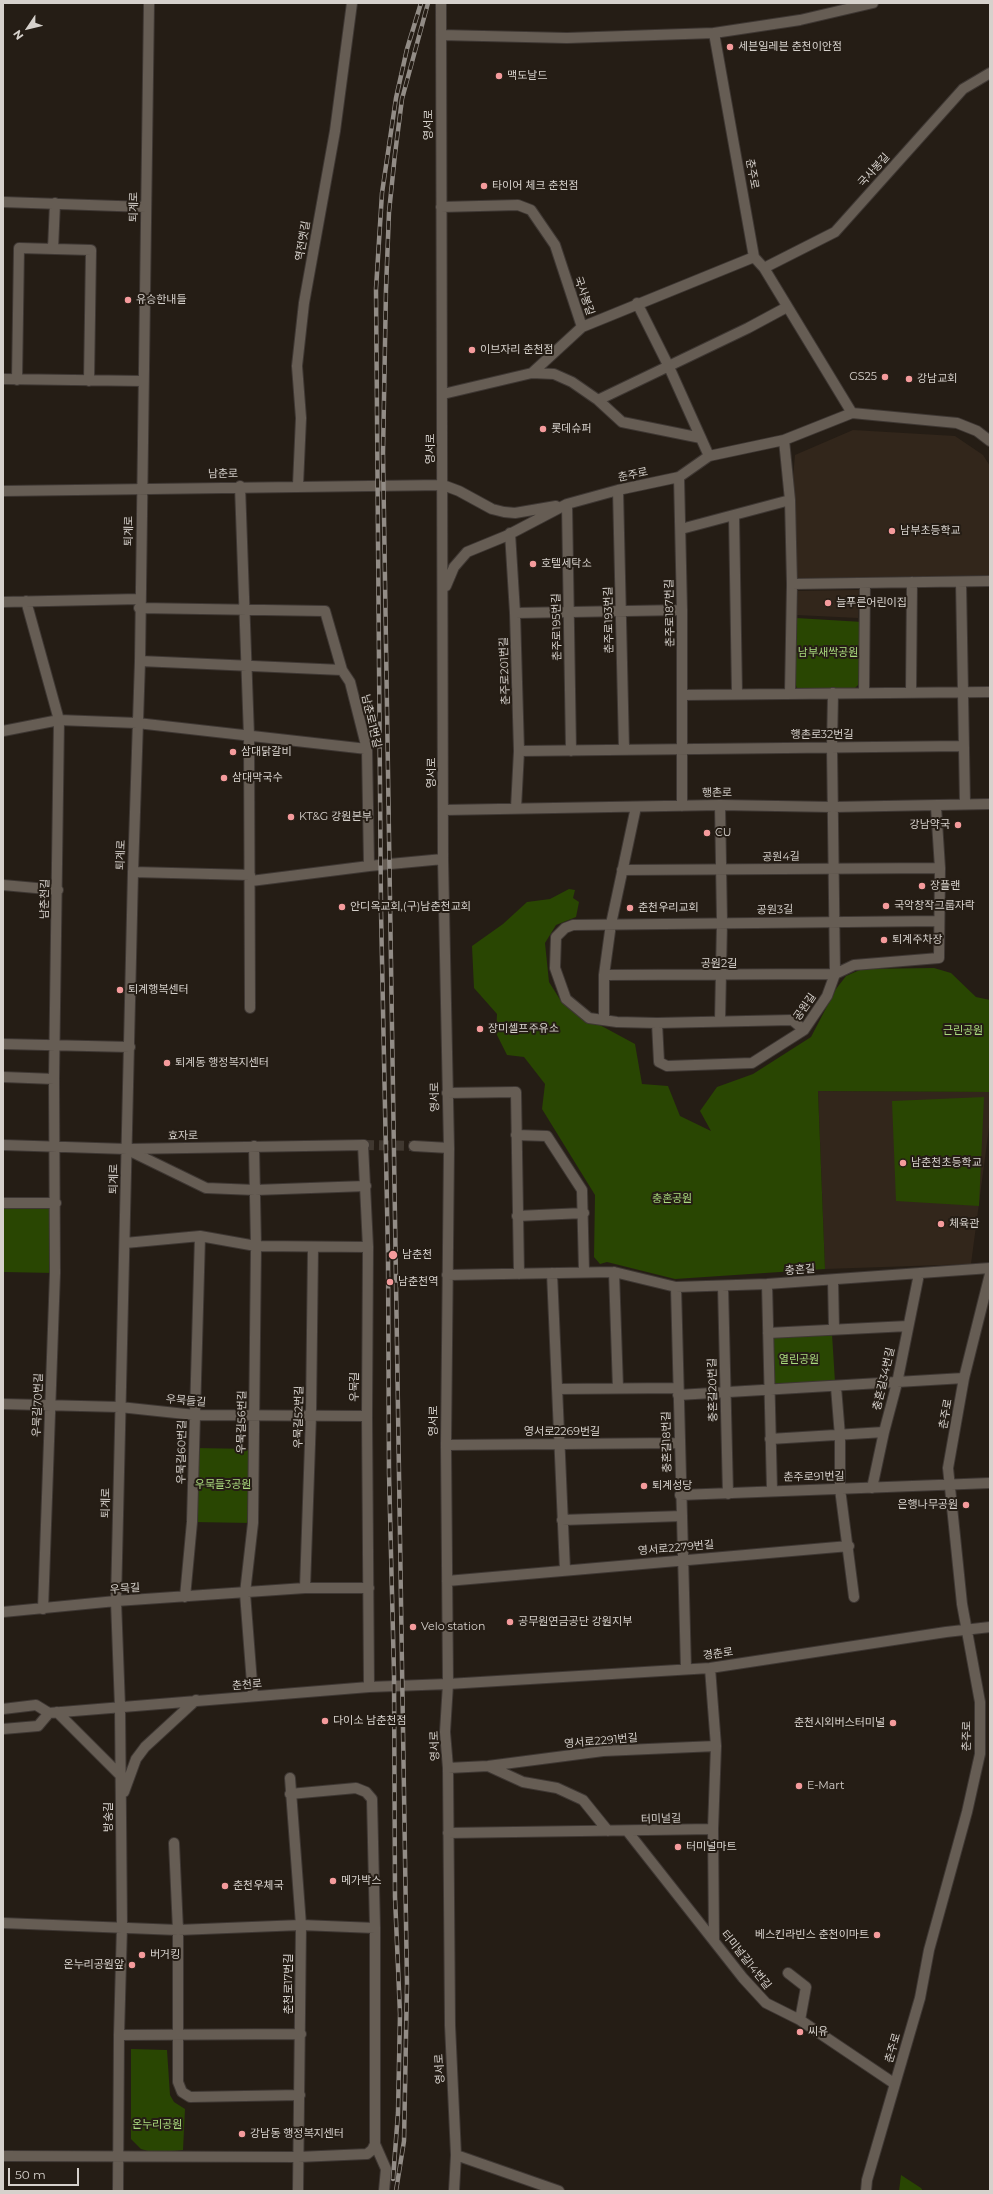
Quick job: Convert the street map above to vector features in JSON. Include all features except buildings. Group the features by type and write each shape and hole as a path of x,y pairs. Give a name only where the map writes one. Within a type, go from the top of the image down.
{"street":[{"name":"퇴계로","path":"120,1707 116,1601 130,1047 132,872 140,662 139,603 149,3"},
{"name":"역전옛길","path":"298,485 301,418 298,366 304,303 335,131 352,3"},
{"name":"영서로","path":"441,3 443,859 449,1148 446,1445 448,1684 445,1732 448,1768 450,2025 456,2155 454,2191"},
{"path":"441,35 567,38 714,33 800,20 873,3"},
{"name":"춘주로","path":"714,33 754,257"},
{"name":"국사봉길","path":"764,268 835,232 963,89 990,74"},
{"path":"3,202 146,206"},
{"path":"53,249 55,204"},
{"name":"국사봉길","path":"442,207 518,205 531,210 555,245 582,327 637,303 754,257"},
{"path":"17,380 19,248 91,250 89,381"},
{"path":"754,257 764,268 852,412"},
{"path":"637,303 669,367 709,456"},
{"path":"598,400 669,367 788,307"},
{"path":"532,373 582,327"},
{"path":"443,394 532,373 554,374 572,382 598,400 622,422 701,438"},
{"path":"3,379 143,381"},
{"name":"춘주로","path":"443,596 449,576 467,552 510,533 568,504 618,490 679,477 709,456 784,440 852,412 957,423 978,431 990,441"},
{"path":"784,440 790,500 792,584 790,693"},
{"name":"춘주로187번길","path":"679,477 682,610 682,806"},
{"name":"남춘로","path":"3,491 298,485 443,485"},
{"path":"443,485 459,491 492,509 504,512 530,511 568,504"},
{"path":"240,486 249,736 250,1008"},
{"name":"춘주로193번길","path":"618,490 624,748"},
{"path":"681,530 790,500"},
{"name":"춘주로195번길","path":"568,504 568,612 571,751"},
{"path":"734,515 737,694"},
{"name":"춘주로201번길","path":"510,533 515,612 519,751 516,808"},
{"path":"792,584 990,581"},
{"path":"911,692 912,582"},
{"path":"962,582 963,746 965,804"},
{"path":"864,693 865,583"},
{"name":"남춘천길","path":"26,601 58,720 58,890 54,1147"},
{"path":"3,602 139,603 244,611"},
{"path":"515,612 682,610"},
{"name":"남춘로1번길","path":"244,611 325,611 342,670 350,682 367,749 369,866"},
{"path":"140,662 247,665 342,670"},
{"path":"682,695 963,691 990,692"},
{"path":"833,693 833,921 835,974 854,964 939,958 938,921 940,868 936,807"},
{"path":"3,731 58,720 137,723 367,749"},
{"name":"행촌로32번길","path":"681,748 963,746"},
{"path":"519,751 681,748"},
{"name":"행촌로","path":"444,810 720,805 936,807 965,804 990,804"},
{"path":"720,805 722,922 720,1021"},
{"path":"636,807 611,924 604,975 604,1020 657,1023 792,1020 804,1030"},
{"path":"132,872 250,878 443,859"},
{"name":"공원4길","path":"622,870 940,868"},
{"path":"3,885 58,890"},
{"name":"공원3길","path":"604,1020 590,1018 566,999 555,968 556,937 565,928 573,925 722,922 938,921"},
{"name":"공원2길","path":"604,975 722,976 835,974"},
{"name":"공원길","path":"657,1023 659,1062 667,1066 752,1064 804,1030 827,996 835,974"},
{"path":"3,1044 130,1047"},
{"path":"3,1077 54,1079"},
{"path":"447,1093 516,1092 519,1274"},
{"path":"516,1136 547,1136 582,1190 584,1213 584,1271"},
{"name":"효자로","path":"3,1145 127,1149 364,1145"},
{"name":"우묵길","path":"364,1145 368,1247 366,1416 369,1686"},
{"name":"우묵길56번길","path":"253,1696 245,1594 253,1523 256,1246 254,1146"},
{"path":"414,1146 449,1148"},
{"name":"우묵길70번길","path":"43,1609 56,1202 54,1147"},
{"path":"127,1149 206,1188 255,1190 366,1186"},
{"path":"3,1203 56,1202"},
{"path":"518,1216 584,1213"},
{"path":"125,1243 200,1236 256,1246 368,1247"},
{"name":"우묵길60번길","path":"185,1597 192,1522 200,1236"},
{"name":"우묵길52번길","path":"305,1588 311,1415 314,1247"},
{"name":"충혼길","path":"447,1275 584,1271 614,1272 676,1287 767,1284 990,1268"},
{"path":"614,1272 618,1388"},
{"path":"552,1273 558,1444 565,1570"},
{"name":"충혼길34번길","path":"872,1488 897,1382 919,1274"},
{"name":"춘주로","path":"866,2191 866,2180 920,1998 930,1950 967,1812 980,1754 979,1695 962,1604 948,1468 964,1378 990,1274"},
{"path":"833,1280 834,1329"},
{"path":"767,1284 772,1490"},
{"name":"충혼길20번길","path":"723,1286 728,1494"},
{"name":"충혼길18번길","path":"676,1287 680,1495 682,1516 686,1669"},
{"path":"768,1333 908,1326"},
{"path":"556,1389 618,1388 726,1394 964,1378"},
{"path":"836,1387 840,1436 840,1489 849,1546 854,1596"},
{"name":"우묵들길","path":"3,1404 120,1407 195,1415 366,1416"},
{"path":"770,1439 840,1436 884,1432"},
{"name":"영서로2269번길","path":"446,1445 679,1443"},
{"name":"춘주로91번길","path":"680,1495 990,1482"},
{"path":"562,1520 682,1516"},
{"name":"영서로2279번길","path":"447,1581 849,1546"},
{"name":"우묵길","path":"3,1612 116,1601 245,1594 305,1588 369,1588"},
{"name":"경춘로","path":"448,1684 710,1668 946,1632 990,1627"},
{"path":"710,1668 716,1746 713,1829 714,1940"},
{"name":"춘천로","path":"3,1709 36,1705 53,1713 369,1686 448,1684"},
{"path":"121,1802 136,1758 145,1747 196,1700"},
{"name":"방송길","path":"118,2191 118,2035 122,1926 120,1707"},
{"path":"3,1729 38,1726 53,1713 121,1776"},
{"name":"영서로2291번길","path":"448,1768 488,1766 602,1751 716,1746"},
{"name":"영서로2291번길","path":"488,1766 523,1782 557,1788 583,1800 608,1831"},
{"name":"춘천로17번길","path":"290,1778 301,1925 301,2034 298,2191"},
{"path":"290,1794 356,1788 366,1792 372,1799 375,1928 375,2144 386,2169 384,2191"},
{"name":"터미널길","path":"448,1834 608,1831 628,1832 713,1829"},
{"name":"터미널길14번길","path":"628,1832 743,1978 766,2003 800,2020 895,2084"},
{"path":"174,1843 178,1930 178,2082 182,2092 190,2097 300,2095"},
{"path":"3,1923 122,1926 178,1930 301,1925 375,1928"},
{"path":"788,1973 806,1987 800,2020"},
{"path":"118,2035 301,2034"},
{"path":"3,2156 298,2157 367,2154 375,2144"},
{"path":"456,2155 559,2191"}],"shaded area":[{"name":"남부초등학교","path":"853,430 955,436 983,455 990,466 990,575 797,578 792,489 795,455"},
{"name":"늘푸른어린이집","path":"859,590 858,618 797,615 798,591"},
{"name":"남춘천초등학교","path":"818,1091 990,1092 990,1120 971,1264 825,1269"}],"green space":[{"name":"남부새싹공원","path":"796,618 863,622 860,683 854,689 797,689 795,682"},
{"name":"충혼공원","path":"569,889 575,890 573,898 579,902 576,917 556,925 545,943 549,982 561,1001 585,1017 635,1044 642,1084 668,1086 680,1116 711,1131 700,1111 717,1087 753,1074 811,1037 836,989 846,976 862,969 934,968 951,973 976,997 990,1000 990,1092 818,1091 825,1269 675,1279 607,1262 600,1264 594,1257 595,1195 542,1109 545,1084 524,1057 507,1055 496,1033 497,1014 474,988 472,946 503,924 527,902 550,899"},
{"path":"984,1097 979,1206 896,1201 892,1101"},
{"path":"3,1203 56,1203 55,1273 3,1272"},
{"name":"열린공원","path":"832,1334 835,1382 772,1384 770,1338"},
{"name":"우묵들3공원","path":"194,1448 254,1449 253,1523 192,1522"},
{"name":"온누리공원","path":"131,2049 167,2050 170,2095 174,2102 185,2109 183,2150 155,2153 141,2149 131,2139"},
{"path":"901,2175 921,2188 923,2191 899,2191"}],"tunnel":[{"path":"364,1145 414,1146"}],"railway":[{"path":"393,2179 398,2113 400,2014 395,1897 394,1674 389,1473 388,1255 381,911 376,289 382,193 396,98 407,49 421,3"},
{"path":"396,2191 404,2141 407,1984 383,453 389,212 402,99 428,3"}],"place":[{"name":"세븐일레븐 춘천이안점","path":"730,47"},
{"name":"맥도날드","path":"499,76"},
{"name":"타이어 체크 춘천점","path":"484,186"},
{"name":"유승한내들","path":"128,300"},
{"name":"이브자리 춘천점","path":"472,350"},
{"name":"GS25","path":"885,377"},
{"name":"강남교회","path":"909,379"},
{"name":"롯데슈퍼","path":"543,429"},
{"name":"남부초등학교","path":"892,531"},
{"name":"호텔세탁소","path":"533,564"},
{"name":"늘푸른어린이집","path":"828,603"},
{"name":"삼대닭갈비","path":"233,752"},
{"name":"삼대막국수","path":"224,778"},
{"name":"KT&G 강원본부","path":"291,817"},
{"name":"강남약국","path":"958,825"},
{"name":"CU","path":"707,833"},
{"name":"장플랜","path":"922,886"},
{"name":"국악창작그룹자락","path":"886,906"},
{"name":"안디옥교회,(구)남춘천교회","path":"342,907"},
{"name":"춘천우리교회","path":"630,908"},
{"name":"퇴계주차장","path":"884,940"},
{"name":"퇴계행복센터","path":"120,990"},
{"name":"장미셀프주유소","path":"480,1029"},
{"name":"퇴계동 행정복지센터","path":"167,1063"},
{"name":"남춘천초등학교","path":"903,1163"},
{"name":"체육관","path":"941,1224"},
{"name":"남춘천","path":"393,1255"},
{"name":"남춘천역","path":"390,1282"},
{"name":"퇴계성당","path":"644,1486"},
{"name":"은행나무공원","path":"966,1505"},
{"name":"공무원연금공단 강원지부","path":"510,1622"},
{"name":"Velo station","path":"413,1627"},
{"name":"다이소 남춘천점","path":"325,1721"},
{"name":"춘천시외버스터미널","path":"893,1723"},
{"name":"E-Mart","path":"799,1786"},
{"name":"터미널마트","path":"678,1847"},
{"name":"메가박스","path":"333,1881"},
{"name":"춘천우체국","path":"225,1886"},
{"name":"베스킨라빈스 춘천이마트","path":"877,1935"},
{"name":"버거킹","path":"142,1955"},
{"name":"온누리공원앞","path":"132,1965"},
{"name":"씨유","path":"800,2032"},
{"name":"강남동 행정복지센터","path":"242,2134"}],"park label":[{"name":"근린공원","path":"963,1031"}]}
